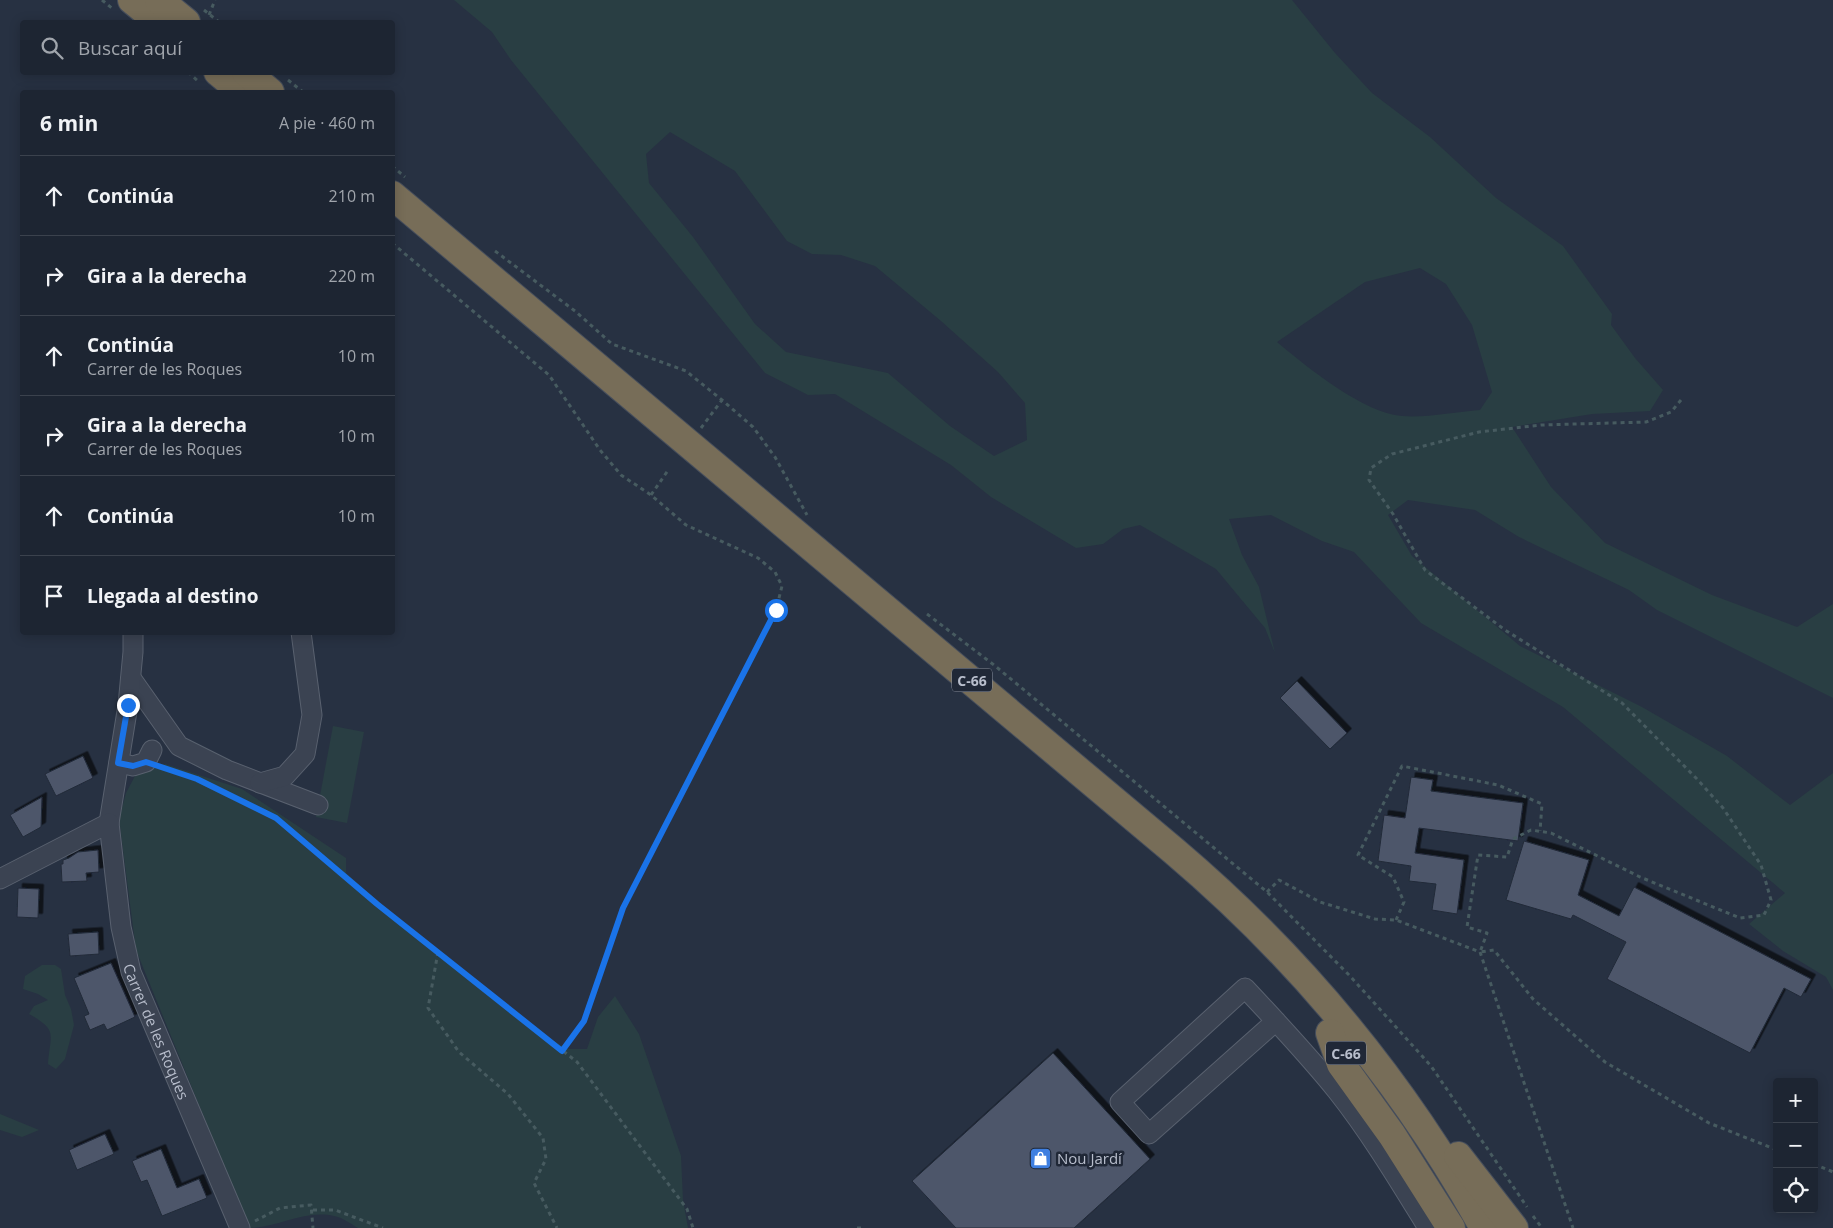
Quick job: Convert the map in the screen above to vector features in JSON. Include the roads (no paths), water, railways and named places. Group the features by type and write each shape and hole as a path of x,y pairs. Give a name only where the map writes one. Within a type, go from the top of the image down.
{"highway":[{"path":"132,0 156,20"},
{"path":"159,0 198,19"},
{"path":"222,75 240,90"},
{"path":"253,75 278,85"},
{"name":"C-66","path":"400,187 1243,911 1291,961 1338,1029 1464,1228"},
{"name":"C-66","path":"395,221 1183,881 1230,924 1302,999 1338,1029 1418,1121 1484,1228"},
{"path":"1452,1228 1392,1135 1341,1064 1338,1029 1369,1042 1514,1228"}],"street":[{"name":"Carrer de les Roques","path":"133,635 131,678 109,824 121,927 131,972 245,1226"},
{"path":"260,783 285,776 305,754 312,716 301,635"},
{"path":"131,678 178,746 227,770 318,805"},
{"path":"118,763 133,766 149,756"},
{"path":"0,878 109,824"},
{"path":"1276,1021 1148,1134 1120,1102 1245,988 1276,1021 1342,1099 1381,1152 1428,1228"}],"place":[{"name":"Nou Jardí","path":"1041,1158"}]}
